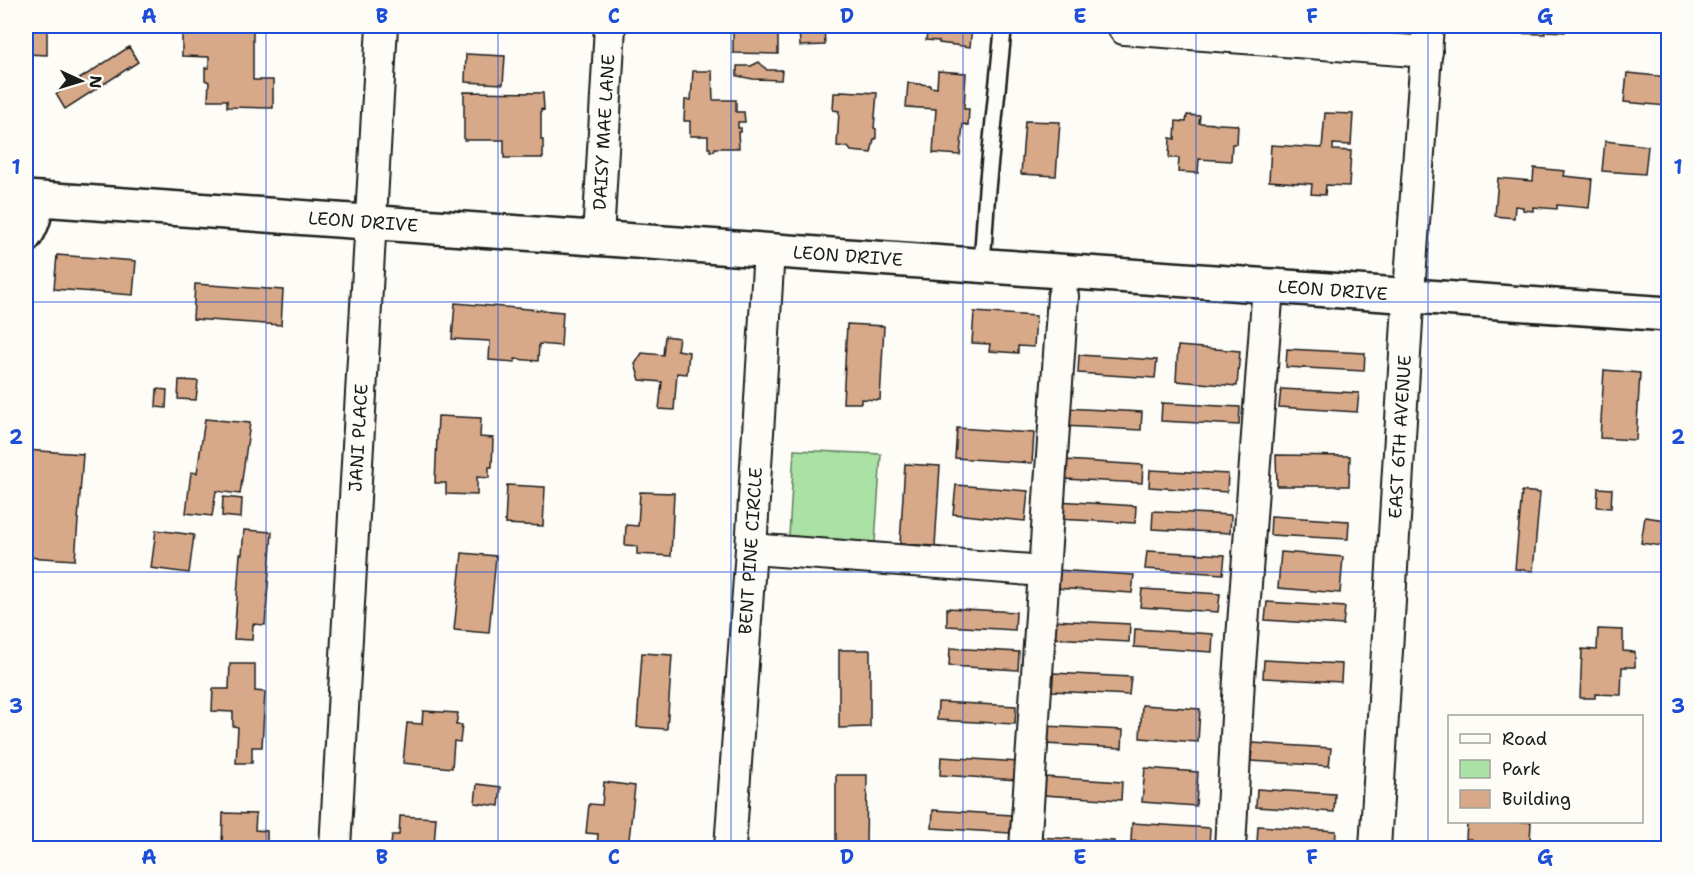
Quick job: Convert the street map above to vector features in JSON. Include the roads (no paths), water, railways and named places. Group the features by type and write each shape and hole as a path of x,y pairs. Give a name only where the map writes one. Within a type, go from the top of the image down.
{"street":[{"name":"JANI PLACE","path":"335,849 382,26"},
{"name":"DAISY MAE LANE","path":"598,238 610,26"},
{"path":"1124,29 1427,39"},
{"name":"EAST 6TH AVENUE","path":"1375,849 1427,39"},
{"name":"LEON DRIVE","path":"37,199 982,265 1066,281 1268,286 1668,314"},
{"name":"BENT PINE CIRCLE","path":"730,849 769,250"},
{"path":"1025,849 1066,281"},
{"path":"1230,849 1239,679 1268,286"},
{"path":"751,549 1044,572"}],"lane":[{"path":"982,265 987,189 1003,31"},
{"path":"26,248 39,232 37,199"}]}
